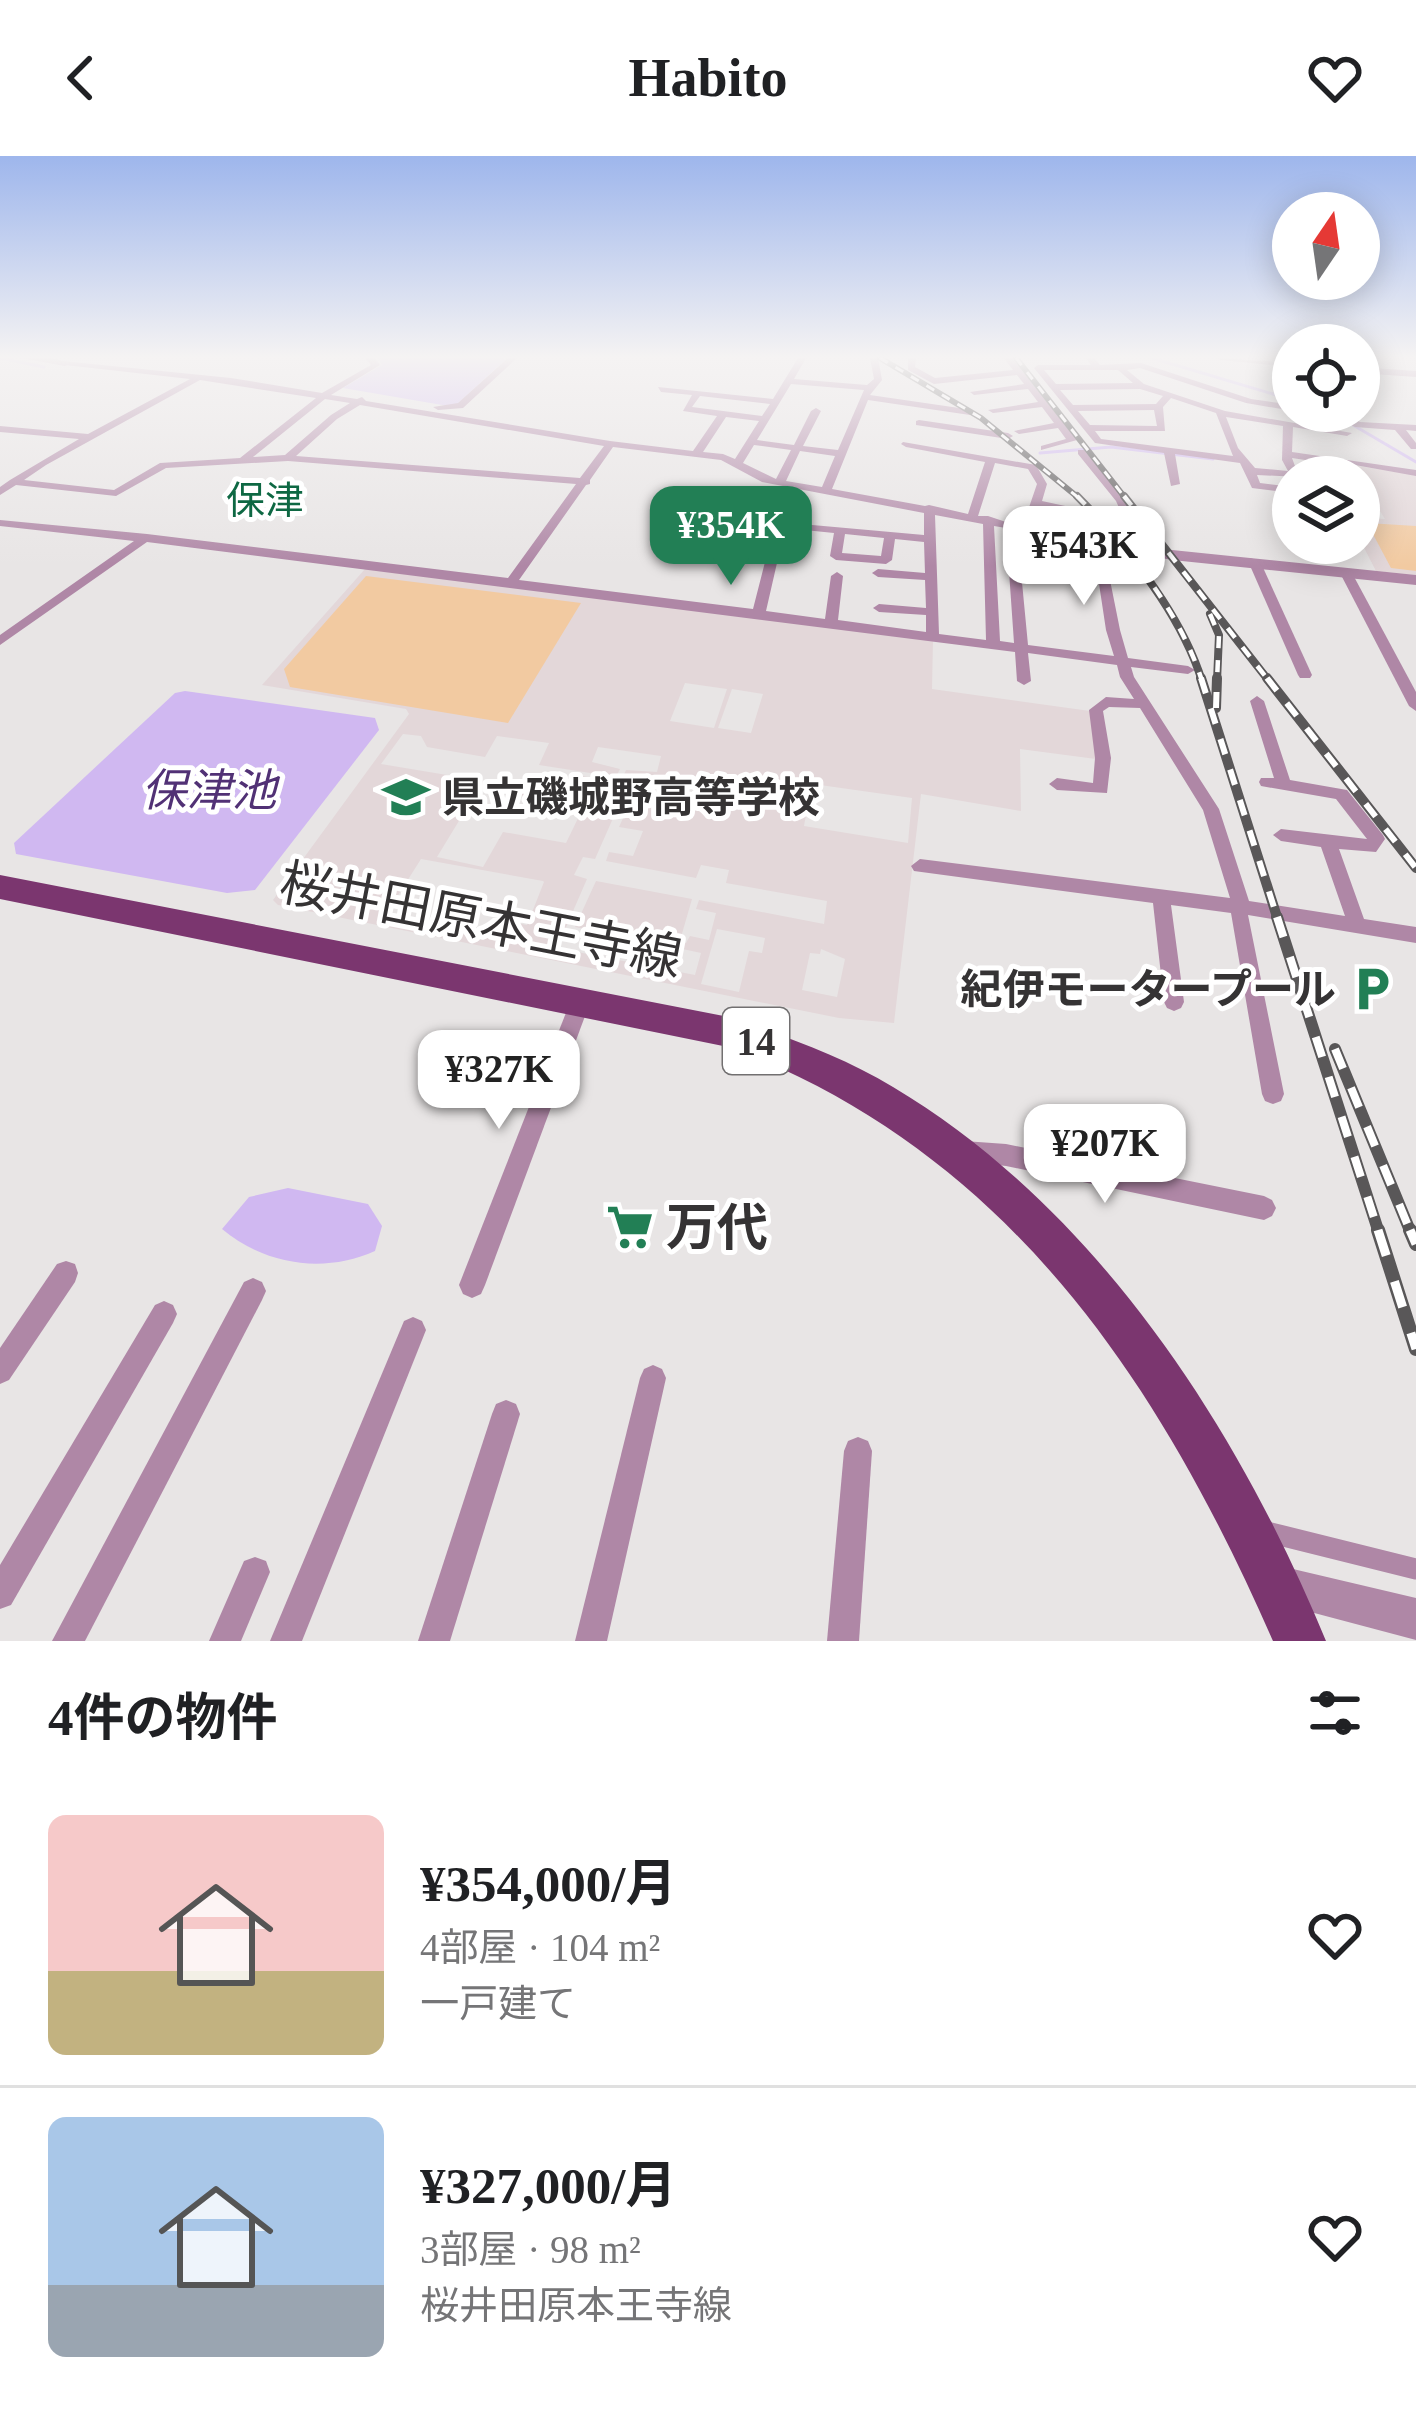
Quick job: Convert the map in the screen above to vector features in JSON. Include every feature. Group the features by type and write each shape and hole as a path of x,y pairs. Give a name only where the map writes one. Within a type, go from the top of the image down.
{"main road":[{"name":"桜井田原本王寺線","path":"0,887 734,1033 806,1060 897,1109 953,1151 1048,1239 1138,1347 1246,1527 1300,1641"}],"street":[{"path":"0,492 107,427"},
{"path":"244,459 285,427"},
{"path":"288,458 322,427"},
{"path":"516,427 696,454 738,463 784,483 1145,552 1416,580"},
{"path":"696,454 714,427"},
{"path":"738,463 760,427"},
{"path":"775,501 808,427"},
{"path":"826,490 853,427"},
{"path":"916,427 909,440 930,449 1032,467 1042,484 1028,526"},
{"path":"959,427 1013,433 1046,427"},
{"path":"1044,448 1072,443 1062,427"},
{"path":"1086,428 1162,427"},
{"path":"1226,427 1256,486 1272,488"},
{"path":"1389,427 1416,428"},
{"path":"1086,428 1098,441 1112,445 1240,460"},
{"path":"1398,428 1414,447"},
{"path":"0,429 89,437"},
{"path":"1251,471 1295,475 1287,454 1288,432"},
{"path":"1340,432 1347,433"},
{"path":"752,442 843,454"},
{"path":"512,581 610,444"},
{"path":"922,460 930,449"},
{"path":"1081,452 1121,500 1145,552"},
{"path":"1169,453 1175,484"},
{"path":"1287,454 1301,456"},
{"path":"14,482 116,494 164,465 288,458 586,482"},
{"path":"973,516 991,460"},
{"path":"1380,468 1416,473"},
{"path":"1036,503 1088,512"},
{"path":"929,508 932,638"},
{"path":"988,519 993,645"},
{"path":"748,521 928,539"},
{"path":"0,523 512,581 1188,670"},
{"path":"1011,523 1024,682"},
{"path":"758,616 781,524"},
{"path":"840,530 836,556 886,560 890,536"},
{"path":"0,640 147,537"},
{"path":"1098,542 1122,661 1142,704 1168,736 1211,809 1241,907 1274,1094"},
{"path":"1254,561 1305,675"},
{"path":"878,573 930,577"},
{"path":"1346,573 1415,703"},
{"path":"831,625 837,576"},
{"path":"879,608 931,612"},
{"path":"1257,701 1275,784 1341,794 1377,839 1370,847 1281,835"},
{"path":"1057,784 1101,789 1103,758 1096,710 1106,702 1142,704"},
{"path":"1328,842 1357,925"},
{"path":"920,866 1241,907 1416,935"},
{"path":"1161,898 1174,1002"},
{"path":"472,1285 581,1000"},
{"path":"953,1151 1006,1156 1264,1208"},
{"path":"0,1370 66,1273"},
{"path":"68,1641 253,1292"},
{"path":"0,1594 164,1314"},
{"path":"286,1641 413,1330"},
{"path":"591,1641 653,1378"},
{"path":"434,1641 506,1414"},
{"path":"843,1641 858,1450"},
{"path":"1246,1527 1416,1569"},
{"path":"225,1641 255,1572"},
{"path":"1276,1585 1416,1618"}],"shaded area":[{"path":"1380,469 1416,475 1416,575 1376,571 1372,564 1380,564 1380,519 1385,519 1380,511"},
{"path":"1380,524 1416,526 1416,571 1391,568 1380,547"},
{"name":"県立磯城野高等学校","path":"365,569 933,640 932,689 1090,711 1096,759 1020,749 1021,811 921,794 894,1023 839,1018 278,905 273,900 409,714 406,709 262,685","holes":["685,683 727,689 714,728 670,721","732,689 763,694 751,733 718,728","403,734 421,736 427,747 485,757 497,736 549,743 539,765 616,777 620,769 592,762 598,747 661,756 657,772 626,770 616,792 625,794 632,775 721,790 720,801 711,800 709,805 635,792 619,827 643,831 633,856 609,852 606,861 696,878 701,865 729,870 726,883 827,901 824,924 699,900 696,909 716,913 709,940 690,936 686,943 671,941 669,946 701,953 695,975 557,948 587,879 574,875 583,857 595,859 622,798 608,795 614,781 575,775 573,780 584,782 579,794 381,764","820,785 912,798 908,843 804,826 810,793 818,793","479,788 584,806 566,843 503,832 483,867 437,857","421,859 543,881 527,925 495,919 486,939 383,919","717,929 765,938 762,953 749,951 739,992 701,984","821,949 845,959 837,997 802,990 810,953 820,954"]},
{"path":"366,576 581,603 508,723 290,687 284,669"},
{"name":"県立磯城野高等学校","path":"596,881 692,899 681,937 665,929 660,944 575,927"}],"water":[{"name":"保津池","path":"175,693 375,718 379,730 255,890 227,893 16,854 14,843"},
{"path":"288,1188 368,1204 382,1226 375,1251 336,1262 296,1262 257,1251 222,1229 249,1197"}],"waterway":[{"path":"1365,432 1416,462"},
{"path":"1040,453 1111,447 1213,459"}],"railway":[{"path":"992,427 1079,498"},
{"path":"1070,427 1126,499"},
{"path":"1124,496 1269,681"},
{"path":"1079,498 1150,581 1180,630 1202,680"},
{"path":"1210,614 1219,635 1217,681"},
{"path":"1216,708 1217,678"},
{"path":"1267,678 1416,868"},
{"path":"1202,680 1278,920"},
{"path":"1277,917 1379,1233"},
{"path":"1335,1049 1411,1233"},
{"path":"1378,1230 1416,1349"},
{"path":"1410,1230 1416,1244"}],"place":[{"name":"県立磯城野高等学校","path":"406,797"},
{"name":"紀伊モータープール","path":"1372,989"},
{"name":"万代","path":"630,1227"}],"district":[{"name":"保津","path":"265,500"}]}
